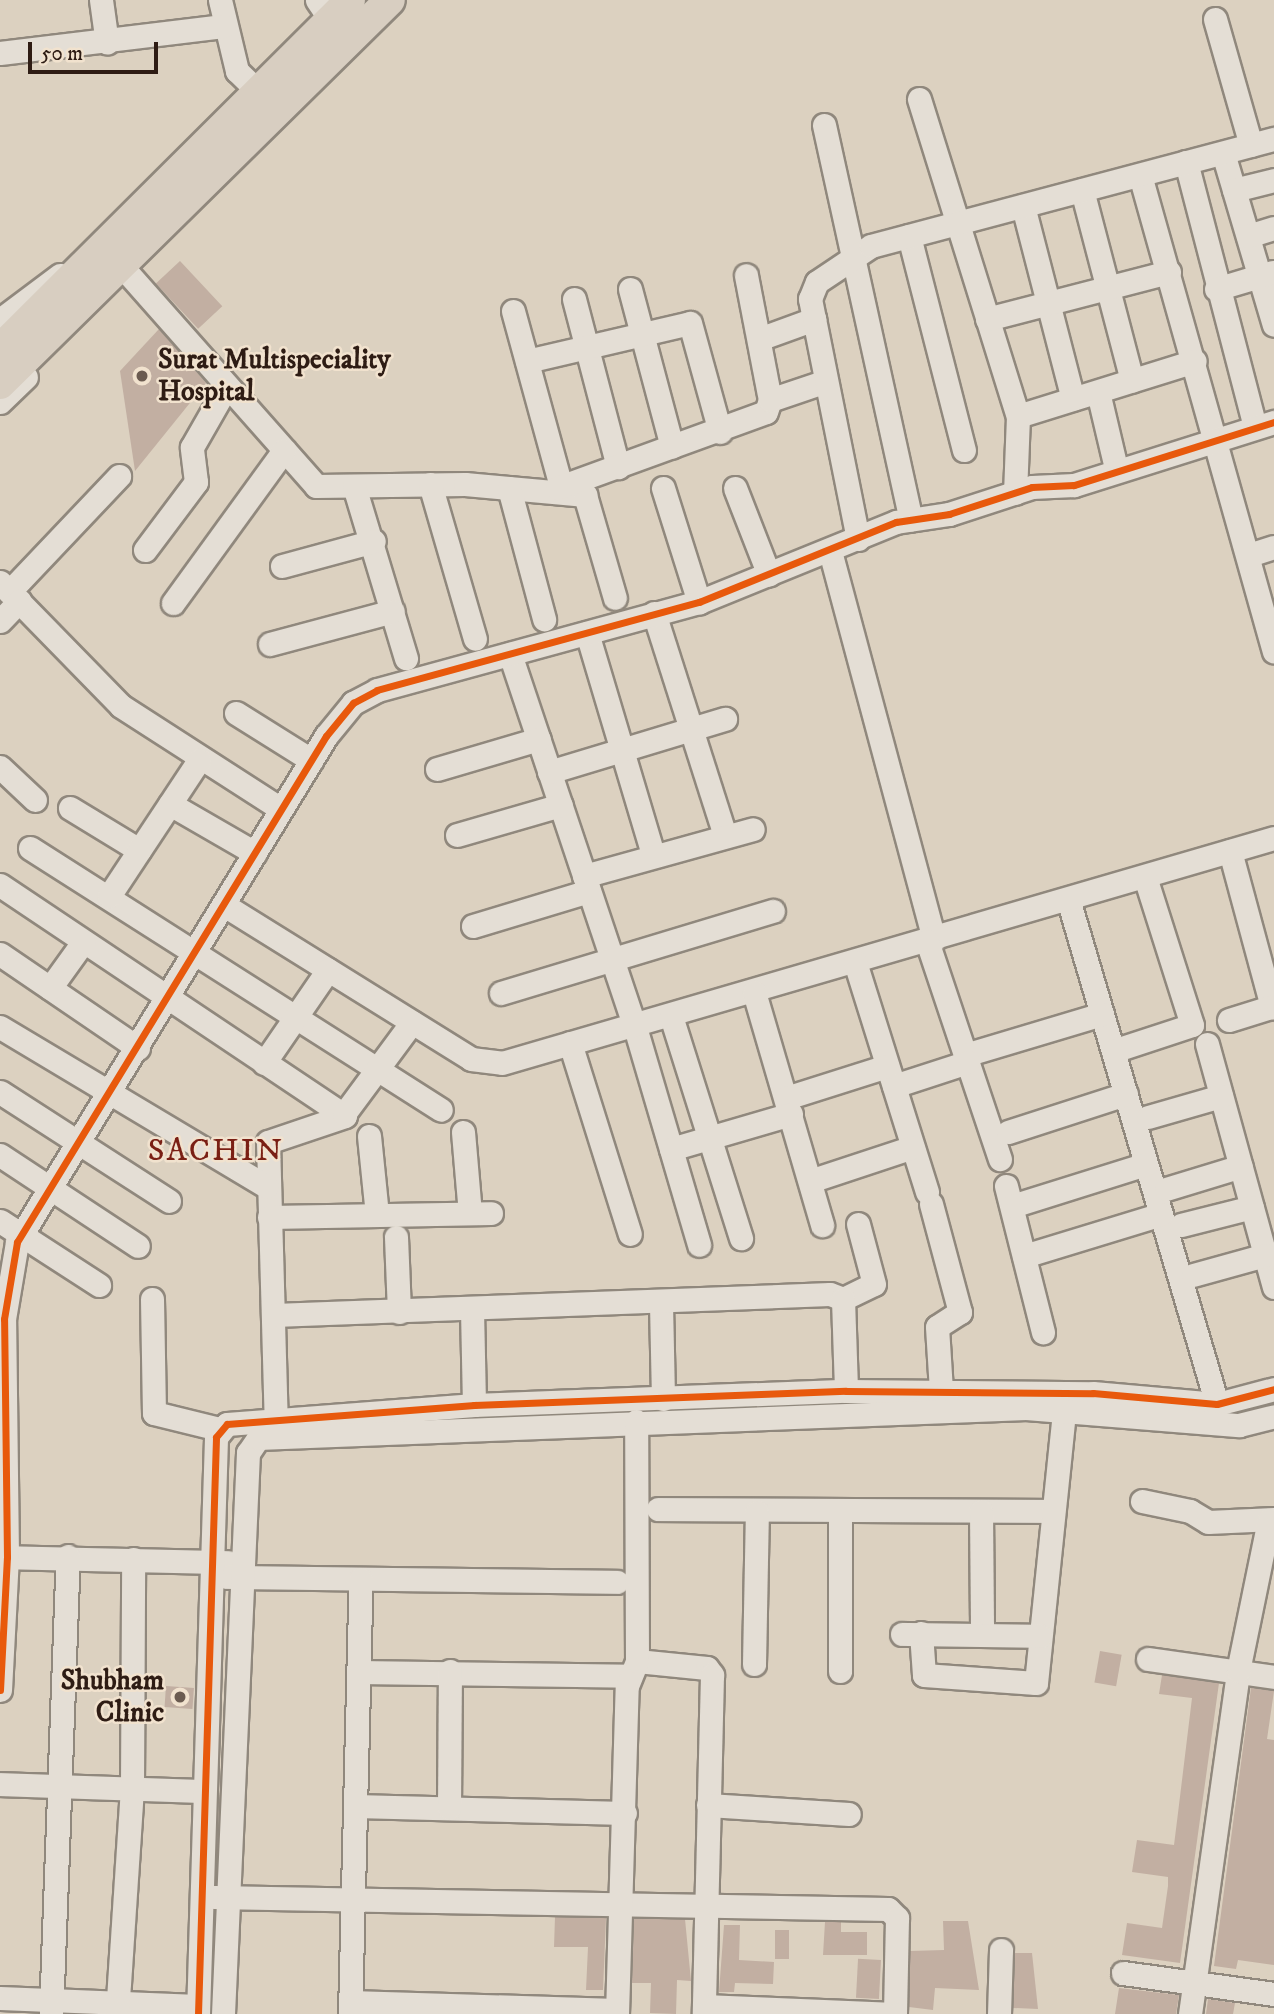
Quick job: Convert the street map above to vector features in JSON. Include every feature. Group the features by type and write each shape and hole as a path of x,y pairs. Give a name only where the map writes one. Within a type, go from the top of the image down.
{"main road":[{"path":"104,261 258,90 315,55 390,0"},
{"path":"0,349 104,261 315,55 332,6"},
{"path":"0,384 20,330"}],"street":[{"path":"101,0 107,43"},
{"path":"220,0 223,26 237,71 258,90"},
{"path":"1215,19 1251,145"},
{"path":"0,54 107,43 223,26"},
{"path":"919,99 1018,416 1015,493"},
{"path":"824,125 911,520"},
{"path":"858,539 814,319 811,290 854,257 909,236 958,226 1274,139"},
{"path":"1223,153 1248,236 1267,274 1274,325"},
{"path":"0,1690 4,1320 21,1234 138,1048 311,760 353,703 377,690 654,612 699,602 911,520 1015,493 1074,485 1116,468 1269,425 1216,289 1186,162"},
{"path":"1140,175 1249,555 1269,611 1274,651"},
{"path":"1234,190 1274,180"},
{"path":"1082,190 1132,381"},
{"path":"1023,206 1073,399"},
{"path":"1248,236 1274,228"},
{"path":"909,236 964,450"},
{"path":"20,330 104,261"},
{"path":"104,261 228,386 316,486 430,484 554,489 585,495 615,598"},
{"path":"0,402 84,321 104,261"},
{"path":"987,319 1169,272"},
{"path":"1216,289 1267,274"},
{"path":"746,275 771,400"},
{"path":"630,289 672,447"},
{"path":"574,299 618,467"},
{"path":"513,312 527,361 554,489"},
{"path":"760,339 814,319"},
{"path":"527,361 684,322 694,328 720,432"},
{"path":"1018,416 1195,361"},
{"path":"554,489 757,419 771,400 826,381"},
{"path":"145,550 196,482 192,447 228,386"},
{"path":"1098,392 1116,468"},
{"path":"173,603 284,450"},
{"path":"0,621 9,592 119,476"},
{"path":"430,484 475,639"},
{"path":"354,486 374,541 406,658"},
{"path":"509,488 544,619"},
{"path":"663,488 699,602"},
{"path":"734,488 769,575"},
{"path":"282,566 374,541"},
{"path":"1249,555 1274,547"},
{"path":"830,551 931,940 1000,1159"},
{"path":"9,592 121,706 199,760 281,809"},
{"path":"270,644 393,611"},
{"path":"654,612 725,835"},
{"path":"587,633 653,855"},
{"path":"510,654 635,1027 699,1245"},
{"path":"236,713 311,760"},
{"path":"550,772 725,719"},
{"path":"437,769 539,739"},
{"path":"109,896 199,760"},
{"path":"0,767 35,800"},
{"path":"170,804 254,853"},
{"path":"457,835 561,806"},
{"path":"70,808 139,850"},
{"path":"473,926 653,855 753,829"},
{"path":"224,905 412,1022 486,1063 635,1027 1274,838"},
{"path":"30,848 441,1110"},
{"path":"1228,1020 1273,1006 1230,851"},
{"path":"1113,1052 1192,1025 1145,877"},
{"path":"0,885 167,1000 344,1114"},
{"path":"1068,899 1146,1164 1171,1219 1217,1404"},
{"path":"501,993 611,955 773,911"},
{"path":"50,988 83,942"},
{"path":"0,954 138,1048"},
{"path":"855,962 929,1198 960,1308 937,1327 941,1391"},
{"path":"264,1063 328,970"},
{"path":"754,992 822,1225"},
{"path":"671,1149 709,1138 789,1106 890,1076 967,1059 1102,1014"},
{"path":"671,1016 741,1238"},
{"path":"276,1426 274,1315 267,1187 268,1142 344,1120 344,1114 412,1022"},
{"path":"0,1027 267,1187"},
{"path":"570,1043 629,1234"},
{"path":"1207,1044 1274,1287"},
{"path":"0,1092 80,1140 169,1201"},
{"path":"1007,1132 1126,1094"},
{"path":"1148,1116 1221,1096"},
{"path":"269,1217 480,1213 463,1132"},
{"path":"369,1136 377,1215"},
{"path":"810,1181 913,1147"},
{"path":"0,1156 51,1186 138,1246"},
{"path":"1043,1332 1009,1196 1146,1164"},
{"path":"1166,1189 1241,1166"},
{"path":"1024,1256 1171,1219 1252,1207"},
{"path":"0,1221 99,1285"},
{"path":"274,1315 661,1303 830,1294 843,1299 874,1284 858,1224"},
{"path":"396,1237 399,1311"},
{"path":"1193,1275 1265,1255"},
{"path":"152,1299 154,1413 219,1429 1063,1410 1112,1404 1239,1425 1274,1416"},
{"path":"843,1299 846,1391"},
{"path":"661,1303 663,1399"},
{"path":"472,1309 474,1405"},
{"path":"223,2014 248,1453 258,1438 276,1426 474,1405 846,1391 941,1391 1112,1404 1217,1404 1274,1389"},
{"path":"1040,1636 911,1634 925,1675 1031,1686 1038,1676 1050,1511 1063,1410"},
{"path":"361,1579 350,2008 617,2012 633,1668 636,1420"},
{"path":"0,1998 52,2007 198,2010 200,1895 219,1429"},
{"path":"1142,1501 1190,1511 1208,1522 1272,1519 1238,1671 1190,2014"},
{"path":"658,1509 757,1512 1050,1511"},
{"path":"840,1510 840,1671"},
{"path":"981,1511 982,1635"},
{"path":"754,1664 757,1512"},
{"path":"52,2007 62,1788 68,1556"},
{"path":"3,1557 134,1559 213,1569 361,1579 617,1582"},
{"path":"118,2008 132,1787 134,1559"},
{"path":"1148,1658 1274,1677"},
{"path":"200,1895 228,1898 706,1907 895,1912 895,2014 704,2010 706,1907 708,1805 711,1670 633,1668 358,1672"},
{"path":"449,1808 450,1671"},
{"path":"0,1784 204,1791"},
{"path":"708,1805 849,1814"},
{"path":"355,1806 625,1813"},
{"path":"999,2014 1000,1950"},
{"path":"1123,1972 1274,1994"}],"building":[{"path":"180,261 222,306 198,329 156,284"},
{"path":"159,329 206,383 135,471 120,371"},
{"path":"1100,1651 1122,1655 1116,1686 1094,1683"},
{"path":"1162,1675 1219,1683 1180,1963 1122,1955 1127,1923 1162,1928 1168,1886 1168,1877 1132,1872 1137,1840 1174,1845 1192,1698 1159,1694"},
{"path":"166,1686 194,1688 192,1709 165,1707"},
{"path":"1251,1688 1274,1691 1267,1739 1274,1740 1274,1965 1238,1960 1236,1969 1214,1966"},
{"path":"555,1917 606,1918 603,1990 586,1990 588,1947 554,1947"},
{"path":"634,1919 685,1919 691,1981 677,1980 676,2014 650,2013 651,1983 632,1983"},
{"path":"943,1921 968,1921 979,1990 935,1988 933,2010 909,2007 910,1951 944,1950"},
{"path":"825,1922 841,1922 841,1932 867,1932 867,1955 823,1955"},
{"path":"724,1925 740,1925 739,1960 774,1962 773,1984 735,1983 734,1992 719,1992"},
{"path":"775,1930 789,1930 789,1959 775,1959"},
{"path":"1015,1953 1032,1953 1038,2009 1013,2008"},
{"path":"858,1959 881,1960 879,1999 856,1998"},
{"path":"1119,1988 1179,1995 1176,2014 1115,2014"},
{"path":"1208,1999 1235,2003 1233,2014 1206,2014"}],"cycle path":[{"path":"0,1690 7,1557 4,1319 17,1242 326,736 353,703 377,690 699,602 896,522 949,514 1032,487 1074,485 1274,422"},
{"path":"198,2014 216,1437 227,1424 474,1405 846,1391 1093,1393 1217,1404 1274,1389"}],"place":[{"name":"Surat Multispeciality Hospital","path":"142,376"},
{"name":"Shubham Clinic","path":"180,1697"}],"district":[{"name":"SACHIN","path":"216,1151"}]}
